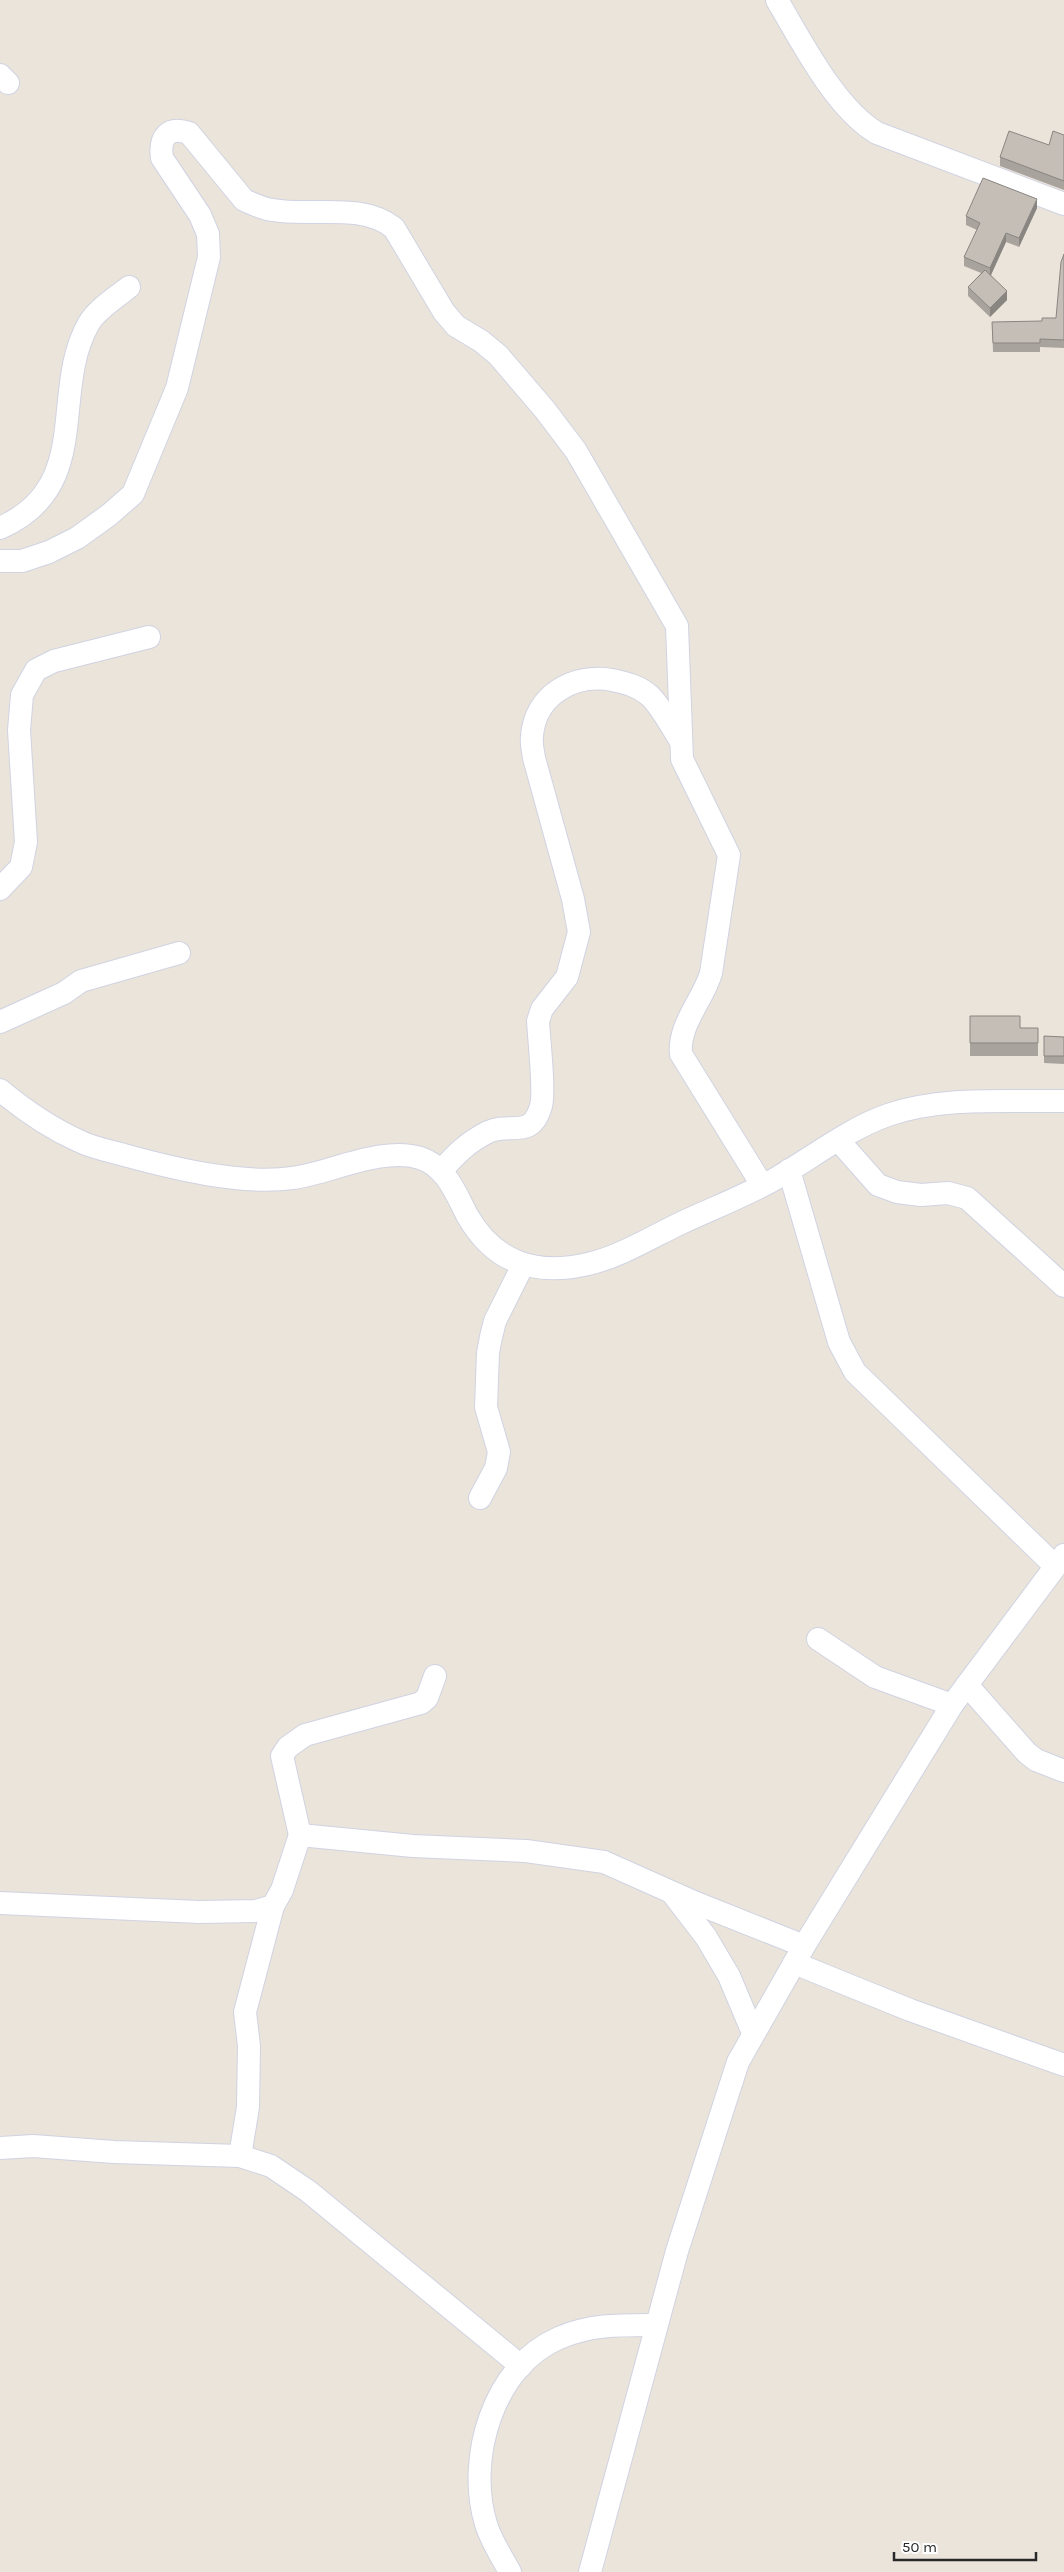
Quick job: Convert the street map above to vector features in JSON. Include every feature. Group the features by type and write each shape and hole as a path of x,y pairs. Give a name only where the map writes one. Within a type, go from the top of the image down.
{"street":[{"path":"777,0 838,98 852,114 877,133 1064,204"},
{"path":"0,561 22,561 64,545 109,515 133,494 178,388 209,257 208,234 203,221 162,158 160,147 163,137 170,130 180,130 189,133 244,200 273,210 361,214 383,219 394,228 444,312 456,326 481,341 498,355 539,402 576,451 677,626 682,759 729,855 711,973 706,989 684,1030 680,1042 681,1054 762,1185"},
{"path":"0,528 32,508 50,486 64,450 74,367 80,342 90,320 128,287"},
{"path":"0,889 21,867 26,842 10,774 19,730 22,695 36,670 54,661 149,637"},
{"path":"441,1170 466,1144 491,1130 515,1130 528,1126 536,1119 542,1104 538,1021 542,1009 567,977 580,932 573,899 534,758 532,735 539,712 550,696 565,685 583,680 606,679 631,684 650,696 680,742"},
{"path":"0,1022 64,993 81,981 179,954"},
{"path":"0,1090 22,1108 81,1142 181,1169 229,1178 291,1179 331,1170 373,1157 397,1156 420,1158 441,1170 469,1219 488,1242 506,1257 523,1265 558,1270 591,1264 762,1185 862,1126 888,1115 919,1106 953,1103 1064,1101"},
{"path":"839,1141 878,1185 896,1192 921,1195 948,1194 967,1198 1064,1286"},
{"path":"590,2572 677,2251 738,2062 799,1954 952,1706 1059,1560 862,1379 848,1362 839,1342 789,1170"},
{"path":"480,1498 496,1468 499,1452 486,1407 488,1353 495,1321 523,1265"},
{"path":"818,1639 875,1677 952,1706"},
{"path":"240,2156 248,2107 249,2046 246,2012 273,1906 282,1890 300,1835 282,1756 288,1747 305,1735 421,1703 427,1698 435,1676"},
{"path":"967,1685 1027,1753 1036,1760 1064,1771"},
{"path":"300,1835 413,1846 526,1851 604,1862 671,1891 910,2010 1064,2065"},
{"path":"671,1891 706,1937 729,1976 753,2033"},
{"path":"0,1903 199,1912 256,1912 273,1906"},
{"path":"0,2148 33,2146 114,2152 240,2156 271,2166 308,2191 522,2366"},
{"path":"510,2572 486,2525 479,2477 485,2432 492,2408 536,2350 558,2338 600,2325 656,2325"}],"building":[{"path":"1009,131 1049,145 1053,131 1064,135 1064,181 1000,157"},
{"path":"983,178 1037,199 1019,238 1006,233 990,268 964,257 980,223 966,216"},
{"path":"1064,254 1064,340 1040,339 1040,343 993,343 992,322 1042,321 1042,318 1056,318 1061,262"},
{"path":"985,270 1007,291 990,308 968,287"},
{"path":"970,1016 1020,1016 1020,1028 1038,1028 1038,1043 970,1043"},
{"path":"1044,1036 1064,1037 1064,1056 1044,1056"}]}
